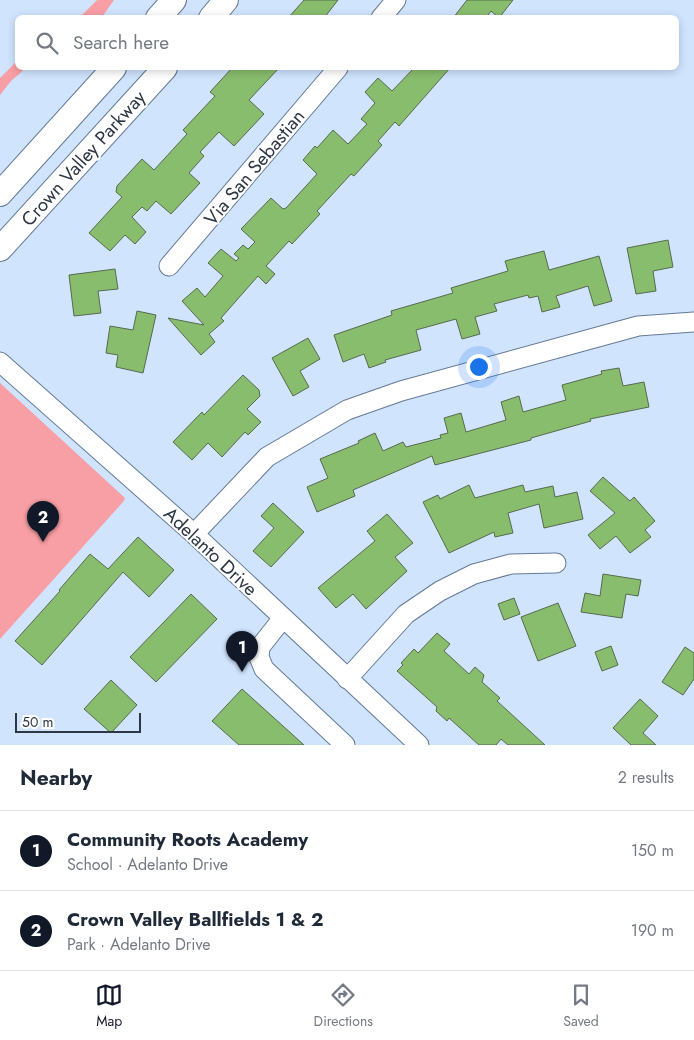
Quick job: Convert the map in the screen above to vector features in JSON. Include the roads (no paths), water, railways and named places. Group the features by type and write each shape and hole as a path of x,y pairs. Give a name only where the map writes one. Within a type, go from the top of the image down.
{"main road":[{"path":"161,15 174,0"},
{"path":"214,15 226,0"},
{"name":"Crown Valley Parkway","path":"0,194 112,70"},
{"name":"Crown Valley Parkway","path":"0,249 163,70"}],"street":[{"path":"384,15 396,0"},
{"name":"Via San Sebastian","path":"169,266 336,70"},
{"path":"194,534 267,457 346,410 401,391 638,326 694,322"},
{"name":"Adelanto Drive","path":"0,362 194,534 419,745"},
{"path":"347,679 406,614 440,591 474,574 511,564 556,563"},
{"path":"283,618 260,647 259,657 264,669 345,745"}],"place":[{"name":"Crown Valley Ballfields 1 & 2","path":"43,542"},
{"name":"Community Roots Academy","path":"242,672"}]}
